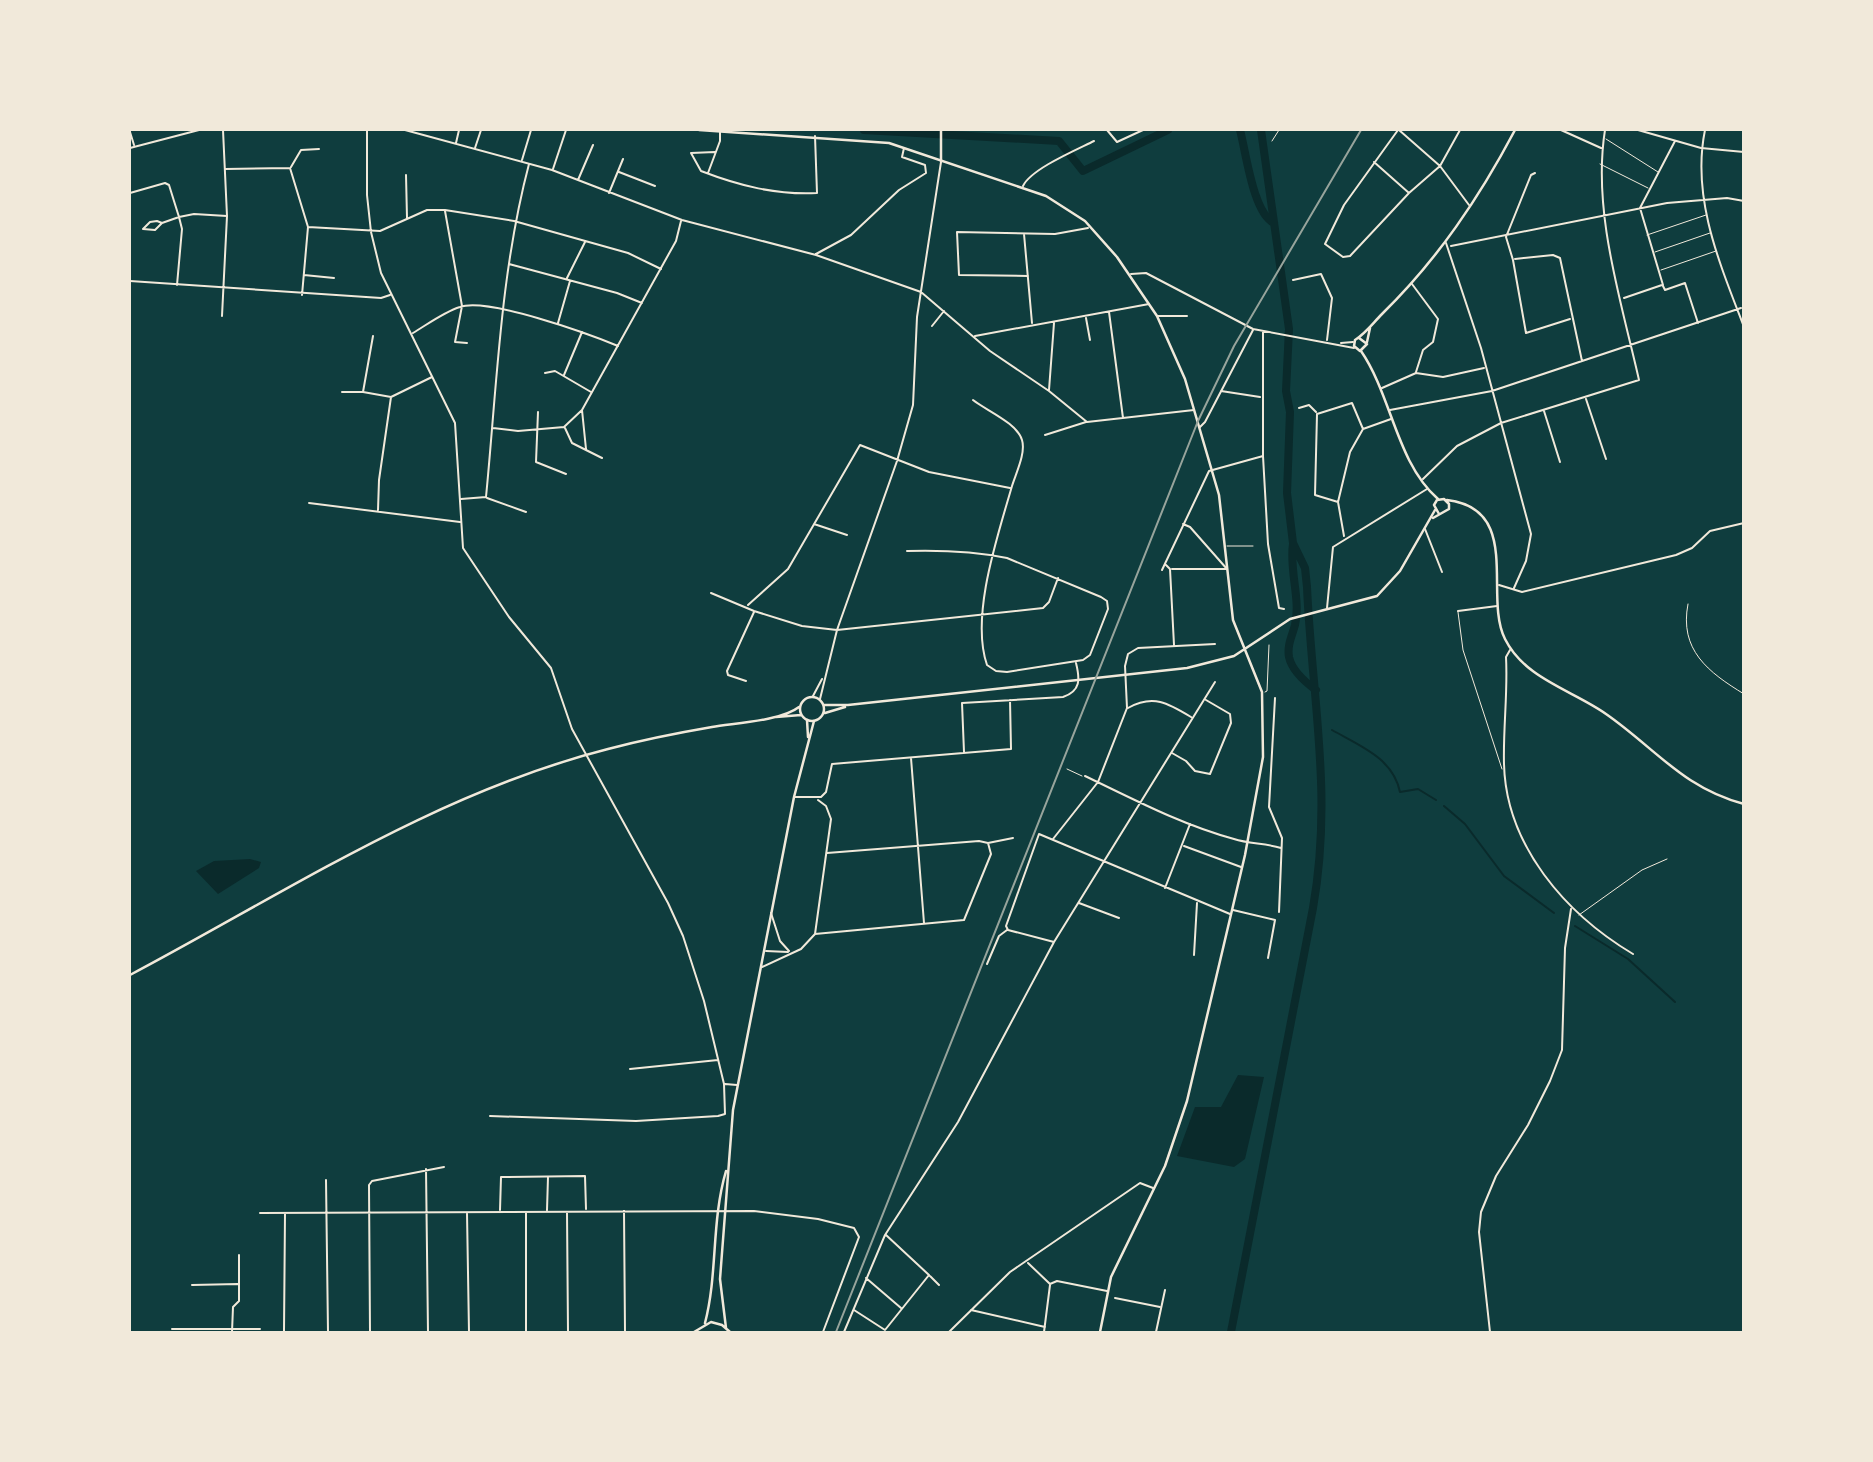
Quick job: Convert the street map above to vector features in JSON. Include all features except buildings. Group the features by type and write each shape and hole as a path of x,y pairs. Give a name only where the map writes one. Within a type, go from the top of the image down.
{"main road":[{"path":"699,130 875,140 905,147 1023,186 1063,205 1090,227 1130,274 1157,316 1200,427 1219,495 1233,620 1262,692 1262,757 1248,840 1187,1101 1170,1152 1116,1267 1100,1332"},
{"path":"941,130 941,161"},
{"path":"1515,130 1470,208 1446,243 1412,284 1354,342 1355,348 1367,361 1427,488 1438,499 1461,503 1481,516 1491,534 1497,554 1498,606 1502,631 1511,649 1530,670 1605,713 1680,776 1704,790 1744,804"},
{"path":"1367,361 1366,348 1370,328"},
{"path":"1359,338 1367,342"},
{"path":"1360,351 1366,348"},
{"path":"824,705 848,705 1213,664 1245,651 1284,622 1366,601 1382,593 1400,571 1431,520 1435,510 1431,492"},
{"path":"1434,503 1438,499"},
{"path":"1447,500 1449,508"},
{"path":"1431,520 1461,503"},
{"path":"1435,510 1439,514"},
{"path":"773,717 799,707 804,699 813,696 820,699 824,705 823,715"},
{"path":"726,1328 720,1279 737,1085 794,797 808,741 814,721 848,705"},
{"path":"799,707 801,715 814,721"},
{"path":"130,975 403,826 490,787 585,754 773,717 801,715"},
{"path":"807,720 808,741"},
{"path":"705,1323 710,1297 716,1211 728,1166"},
{"path":"694,1332 705,1323 716,1323 730,1332"}],"street":[{"path":"172,130 173,136"},
{"path":"130,148 199,130"},
{"path":"222,316 227,216 223,130"},
{"path":"367,130 366,190 371,232 390,295 434,376 455,423 463,548 509,617 544,658 557,679 568,721 654,874 683,936 724,1084 725,1114 718,1116 636,1121 490,1116"},
{"path":"405,130 530,163 681,220 816,255 920,292 990,351 1049,391 1087,422"},
{"path":"455,144 459,130"},
{"path":"475,149 481,130"},
{"path":"521,161 531,130"},
{"path":"552,170 566,130"},
{"path":"1107,130 1117,142 1143,130"},
{"path":"1459,130 1440,166 1409,193 1347,258 1325,244 1345,205 1398,130 1440,166 1470,208"},
{"path":"1561,130 1602,148"},
{"path":"1422,480 1457,446 1501,423 1639,380 1603,216 1600,163 1605,130"},
{"path":"1638,130 1701,148 1744,152"},
{"path":"1705,130 1701,148 1706,215 1744,327"},
{"path":"130,132 134,146"},
{"path":"708,174 720,132"},
{"path":"715,152 691,153 698,168 708,174 765,191 817,193 816,136"},
{"path":"1023,186 1027,178 1094,141"},
{"path":"1675,141 1640,208 1662,285 1665,290 1685,284 1698,323"},
{"path":"578,181 593,145"},
{"path":"816,255 851,235 899,190 926,173 925,165 902,157 905,147"},
{"path":"302,295 308,228 290,168 301,150 319,149"},
{"path":"609,194 623,159"},
{"path":"820,699 823,678 837,630 897,461 913,405 920,292 941,161"},
{"path":"1374,161 1409,193"},
{"path":"486,497 502,311 514,220 530,163"},
{"path":"225,169 290,168"},
{"path":"619,172 655,186"},
{"path":"1535,173 1531,175 1506,237 1513,260 1526,333 1570,319"},
{"path":"406,175 407,219"},
{"path":"130,193 167,183 182,229 177,286"},
{"path":"1450,247 1640,208 1703,199 1744,201"},
{"path":"308,228 380,231 427,209 445,210 514,220 628,253 661,269"},
{"path":"445,210 462,306 455,343 467,343"},
{"path":"162,223 155,230 143,229 150,222 162,223 194,214 227,216"},
{"path":"493,428 538,430 564,427 582,410 676,241 681,220"},
{"path":"1028,276 959,275 957,232 1073,233 1090,227"},
{"path":"1024,232 1032,324"},
{"path":"558,323 569,279 587,241"},
{"path":"1446,243 1450,247 1531,534 1526,561 1514,588"},
{"path":"1513,260 1553,255 1560,258 1570,319 1582,362"},
{"path":"509,264 569,279 642,303"},
{"path":"1130,274 1146,273 1253,329 1355,348"},
{"path":"1293,280 1321,274 1332,298 1327,341"},
{"path":"303,275 334,278"},
{"path":"130,281 302,295 381,298 390,295"},
{"path":"1412,284 1438,318 1433,342 1423,350 1416,373"},
{"path":"1622,298 1662,285"},
{"path":"974,336 1149,304"},
{"path":"411,334 462,306 558,323 619,346"},
{"path":"1389,411 1492,391 1741,307"},
{"path":"932,326 945,311"},
{"path":"1109,311 1123,419"},
{"path":"1157,316 1187,316"},
{"path":"1086,317 1090,340"},
{"path":"1049,391 1054,364 1054,321"},
{"path":"1200,427 1253,329"},
{"path":"564,375 582,331"},
{"path":"1263,331 1261,397 1268,544 1279,608 1284,609"},
{"path":"363,392 373,336"},
{"path":"1340,344 1354,342"},
{"path":"1379,388 1416,373 1443,377 1485,367"},
{"path":"545,373 555,371 592,392"},
{"path":"342,392 363,392 391,397 434,376"},
{"path":"1220,391 1261,397"},
{"path":"378,511 379,480 391,397"},
{"path":"1586,398 1606,458"},
{"path":"907,551 964,550 993,555 1059,578 1107,601 1108,609 1090,655 1076,662 1007,672 990,669 985,661 984,599 993,555 1023,449 1022,438 1015,428 973,400"},
{"path":"1317,413 1352,403 1363,429"},
{"path":"1299,408 1310,405 1317,413 1315,495 1338,502"},
{"path":"582,410 586,450"},
{"path":"1045,436 1087,422 1194,410"},
{"path":"1544,410 1560,462"},
{"path":"538,412 536,462 566,474"},
{"path":"1344,537 1338,502 1350,452 1363,429 1392,418"},
{"path":"564,427 572,443 602,458"},
{"path":"747,606 788,569 860,445 929,472 1011,489"},
{"path":"1162,570 1206,474 1212,469 1263,456"},
{"path":"1327,610 1332,547 1344,537 1404,505 1427,488"},
{"path":"459,499 486,497 526,512"},
{"path":"309,503 419,519 461,522"},
{"path":"1499,585 1522,592 1676,555 1692,548 1710,531 1744,523"},
{"path":"813,524 847,535"},
{"path":"1182,524 1190,527 1227,569"},
{"path":"1425,529 1442,572"},
{"path":"1166,564 1170,569 1174,646"},
{"path":"1170,569 1227,569"},
{"path":"711,593 754,611 802,626 837,630 1043,608 1049,602 1059,578"},
{"path":"1458,611 1498,606"},
{"path":"746,681 728,675 727,671 754,611"},
{"path":"1052,839 1098,782 1127,708 1125,657 1138,648 1215,644"},
{"path":"1511,649 1506,657 1504,770 1516,829 1572,911 1601,935 1633,954"},
{"path":"964,752 962,703 1063,697 1075,691 1079,684 1076,662"},
{"path":"813,696 823,678"},
{"path":"844,1332 885,1235 969,1102 1054,942 1215,682"},
{"path":"1275,698 1269,807 1280,831 1282,849 1279,912"},
{"path":"1127,708 1139,701 1156,699 1192,717"},
{"path":"1171,752 1186,761 1195,771 1210,774 1231,723 1230,714 1204,699"},
{"path":"818,799 825,792 832,764 1011,750 1010,700"},
{"path":"911,757 924,924"},
{"path":"1085,776 1140,803 1234,839 1282,849"},
{"path":"761,967 789,952 801,949 815,934 823,860 827,853 831,819 826,806 818,799 794,797"},
{"path":"1165,889 1190,822"},
{"path":"1008,930 1006,920 1040,834 1197,902 1275,920 1268,958"},
{"path":"827,853 979,841 988,844 1013,838"},
{"path":"815,934 966,918 992,854 988,844"},
{"path":"1182,846 1242,867"},
{"path":"1194,955 1197,902"},
{"path":"1078,903 1119,918"},
{"path":"1490,1332 1479,1232 1481,1212 1496,1176 1521,1137 1550,1082 1562,1050 1565,948 1572,911"},
{"path":"771,913 780,941 789,952"},
{"path":"987,964 999,936 1008,930 1054,942"},
{"path":"764,951 789,952"},
{"path":"629,1069 719,1060"},
{"path":"724,1084 737,1085"},
{"path":"370,1332 369,1185 372,1181 444,1167"},
{"path":"426,1169 428,1332"},
{"path":"547,1211 548,1176"},
{"path":"500,1211 501,1177 586,1176 586,1211"},
{"path":"326,1180 328,1332"},
{"path":"949,1332 999,1281 1026,1262 1140,1183 1154,1189"},
{"path":"567,1211 568,1332"},
{"path":"624,1211 625,1332"},
{"path":"260,1213 725,1211 818,1219 859,1232 858,1242 823,1332"},
{"path":"284,1332 285,1212"},
{"path":"467,1212 469,1332"},
{"path":"526,1212 526,1332"},
{"path":"885,1235 939,1284"},
{"path":"232,1331 233,1307 239,1301 239,1255"},
{"path":"1026,1262 1050,1284"},
{"path":"853,1310 885,1330 929,1275"},
{"path":"866,1278 901,1308"},
{"path":"1050,1284 1057,1281 1108,1291"},
{"path":"191,1285 239,1284"},
{"path":"1044,1332 1050,1284"},
{"path":"1156,1332 1165,1290"},
{"path":"1115,1298 1161,1307"},
{"path":"969,1310 1045,1327"},
{"path":"172,1329 260,1329"}],"lane":[{"path":"1272,141 1279,130"},
{"path":"1604,138 1659,172"},
{"path":"1600,163 1650,189"},
{"path":"1647,235 1706,215"},
{"path":"1653,252 1711,232"},
{"path":"1658,271 1716,251"},
{"path":"1226,546 1253,546"},
{"path":"1688,604 1689,632 1698,659 1744,694"},
{"path":"1458,611 1463,650 1499,766 1504,770"},
{"path":"1262,692 1268,691 1269,645"},
{"path":"1067,769 1085,776"},
{"path":"1579,915 1642,870 1667,859"}],"water":[{"path":"250,859 261,862 259,868 218,894 196,871 214,861"},
{"path":"1238,1075 1264,1077 1245,1159 1234,1167 1177,1156 1195,1107 1221,1107"}],"waterway":[{"path":"864,130 1059,141 1083,171 1168,130"},
{"path":"1240,130 1256,195 1267,217 1274,223"},
{"path":"1231,1332 1313,908 1321,826 1319,747 1307,587 1305,568 1293,543 1287,493 1290,412 1286,391 1289,329 1261,130"},
{"path":"1293,544 1296,615 1289,657 1303,680 1316,690"},
{"path":"1332,730 1383,762 1396,780 1400,792 1418,789 1436,800"},
{"path":"1444,806 1465,824 1504,876 1554,913"},
{"path":"1575,926 1628,959 1675,1002"}],"railway":[{"path":"836,1332 1198,421 1234,346 1361,130"}]}
